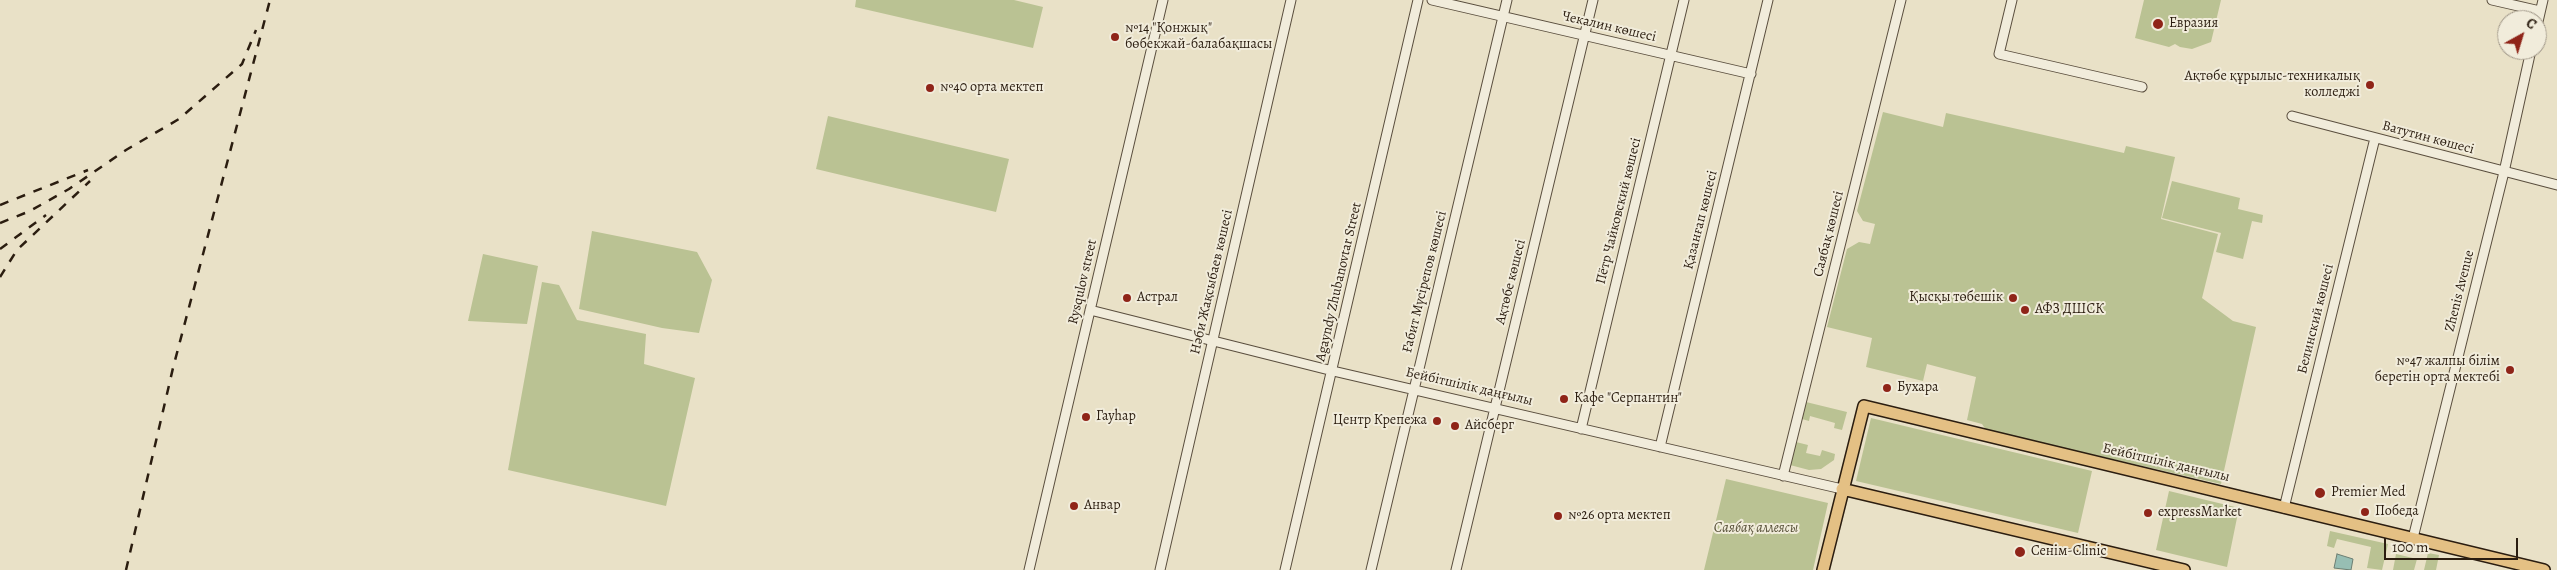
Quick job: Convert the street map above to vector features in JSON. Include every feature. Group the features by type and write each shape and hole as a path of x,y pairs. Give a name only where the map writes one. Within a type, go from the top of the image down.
{"main road":[{"name":"Бейбітшілік даңғылы","path":"2184,570 1842,489 1864,406 2544,570"},
{"path":"1823,570 1842,489"}],"street":[{"name":"Rysqulov street","path":"1029,570 1162,0"},
{"name":"Нәби Жақсыбаев көшесі","path":"1160,570 1291,0"},
{"name":"Agayndy Zhubanovtar Street","path":"1285,570 1333,371 1418,0"},
{"name":"Чекалин көшесі","path":"1432,0 1751,74"},
{"name":"Ғабит Мүсірепов көшесі","path":"1371,570 1412,390 1507,0"},
{"name":"Ақтөбе көшесі","path":"1456,570 1593,0"},
{"name":"Пётр Чайковский көшесі","path":"1581,429 1684,0"},
{"name":"Қазанғап көшесі","path":"1660,447 1768,0"},
{"name":"Саябақ көшесі","path":"1783,476 1901,0"},
{"path":"2012,0 1999,54 2142,87"},
{"path":"2492,0 2536,10"},
{"name":"Zhenis Avenue","path":"2413,538 2504,172 2530,60"},
{"name":"Ватутин көшесі","path":"2292,116 2557,185"},
{"name":"Белинский көшесі","path":"2284,508 2375,138"},
{"name":"Бейбітшілік даңғылы","path":"1090,310 1412,390 1842,489"}],"green space":[{"path":"856,0 1014,0 1043,7 1033,48 855,7"},
{"name":"Евразия","path":"2144,0 2221,0 2211,42 2192,49 2175,44 2169,47 2135,38"},
{"name":"АФЗ ДШСК","path":"1883,112 1943,127 1946,113 2124,153 2126,146 2175,157 2161,219 2218,234 2202,298 2233,321 2256,327 2221,484 1986,430 1982,424 1967,420 1976,377 1927,364 1923,381 1866,367 1872,338 1827,327 1847,249 1859,242 1870,244 1875,224 1863,221 1857,211"},
{"path":"828,116 1009,159 996,212 816,169"},
{"path":"2172,181 2240,198 2238,209 2263,215 2262,223 2252,221 2243,259 2216,252 2221,233 2162,218"},
{"path":"592,231 697,252 712,280 699,333 662,328 579,309"},
{"path":"483,254 538,266 527,324 468,321"},
{"path":"542,282 559,285 577,320 646,334 644,364 695,378 666,506 508,470"},
{"path":"1806,402 1847,412 1842,430 1834,428 1835,423 1810,416 1809,421 1802,419"},
{"path":"1871,418 2092,471 2078,533 1856,481"},
{"path":"1796,442 1808,445 1806,453 1820,456 1822,450 1835,454 1834,460 1821,469 1809,470 1790,465"},
{"name":"Саябақ аллеясы","path":"1726,479 1828,503 1813,570 1704,570"},
{"path":"2169,491 2239,508 2227,567 2156,550"},
{"path":"2330,531 2388,544 2382,570 2367,568 2371,547 2337,539 2334,548 2327,546"},
{"path":"2428,553 2439,555 2436,570 2424,570"},
{"path":"2396,554 2417,559 2414,570 2393,570"}],"water":[{"path":"2337,554 2353,559 2351,570 2334,568"}],"railway":[{"path":"126,570 173,368 270,0"},
{"path":"0,223 30,211 69,189 126,150 179,119 242,64 256,30"},
{"path":"0,205 88,170"},
{"path":"0,277 17,250 90,181"},
{"path":"0,249 46,215"}],"place":[{"name":"Евразия","path":"2158,24"},
{"name":"№14 \"Қонжық\" бөбекжай-балабақшасы","path":"1115,37"},
{"name":"Ақтөбе құрылыс-техникалық колледжі","path":"2370,85"},
{"name":"№40 орта мектеп","path":"930,88"},
{"name":"Астрал","path":"1127,298"},
{"name":"Қысқы төбешік","path":"2013,298"},
{"name":"АФЗ ДШСК","path":"2025,310"},
{"name":"№47 жалпы білім беретін орта мектебі","path":"2510,370"},
{"name":"Бухара","path":"1887,388"},
{"name":"Кафе \"Серпантин\"","path":"1564,399"},
{"name":"Гауhар","path":"1086,417"},
{"name":"Центр Крепежа","path":"1437,421"},
{"name":"Айсберг","path":"1455,426"},
{"name":"Premier Med","path":"2320,493"},
{"name":"Анвар","path":"1074,506"},
{"name":"Победа","path":"2365,512"},
{"name":"expressMarket","path":"2148,513"},
{"name":"№26 орта мектеп","path":"1558,516"},
{"name":"Сенім-Clinic","path":"2020,552"}]}
